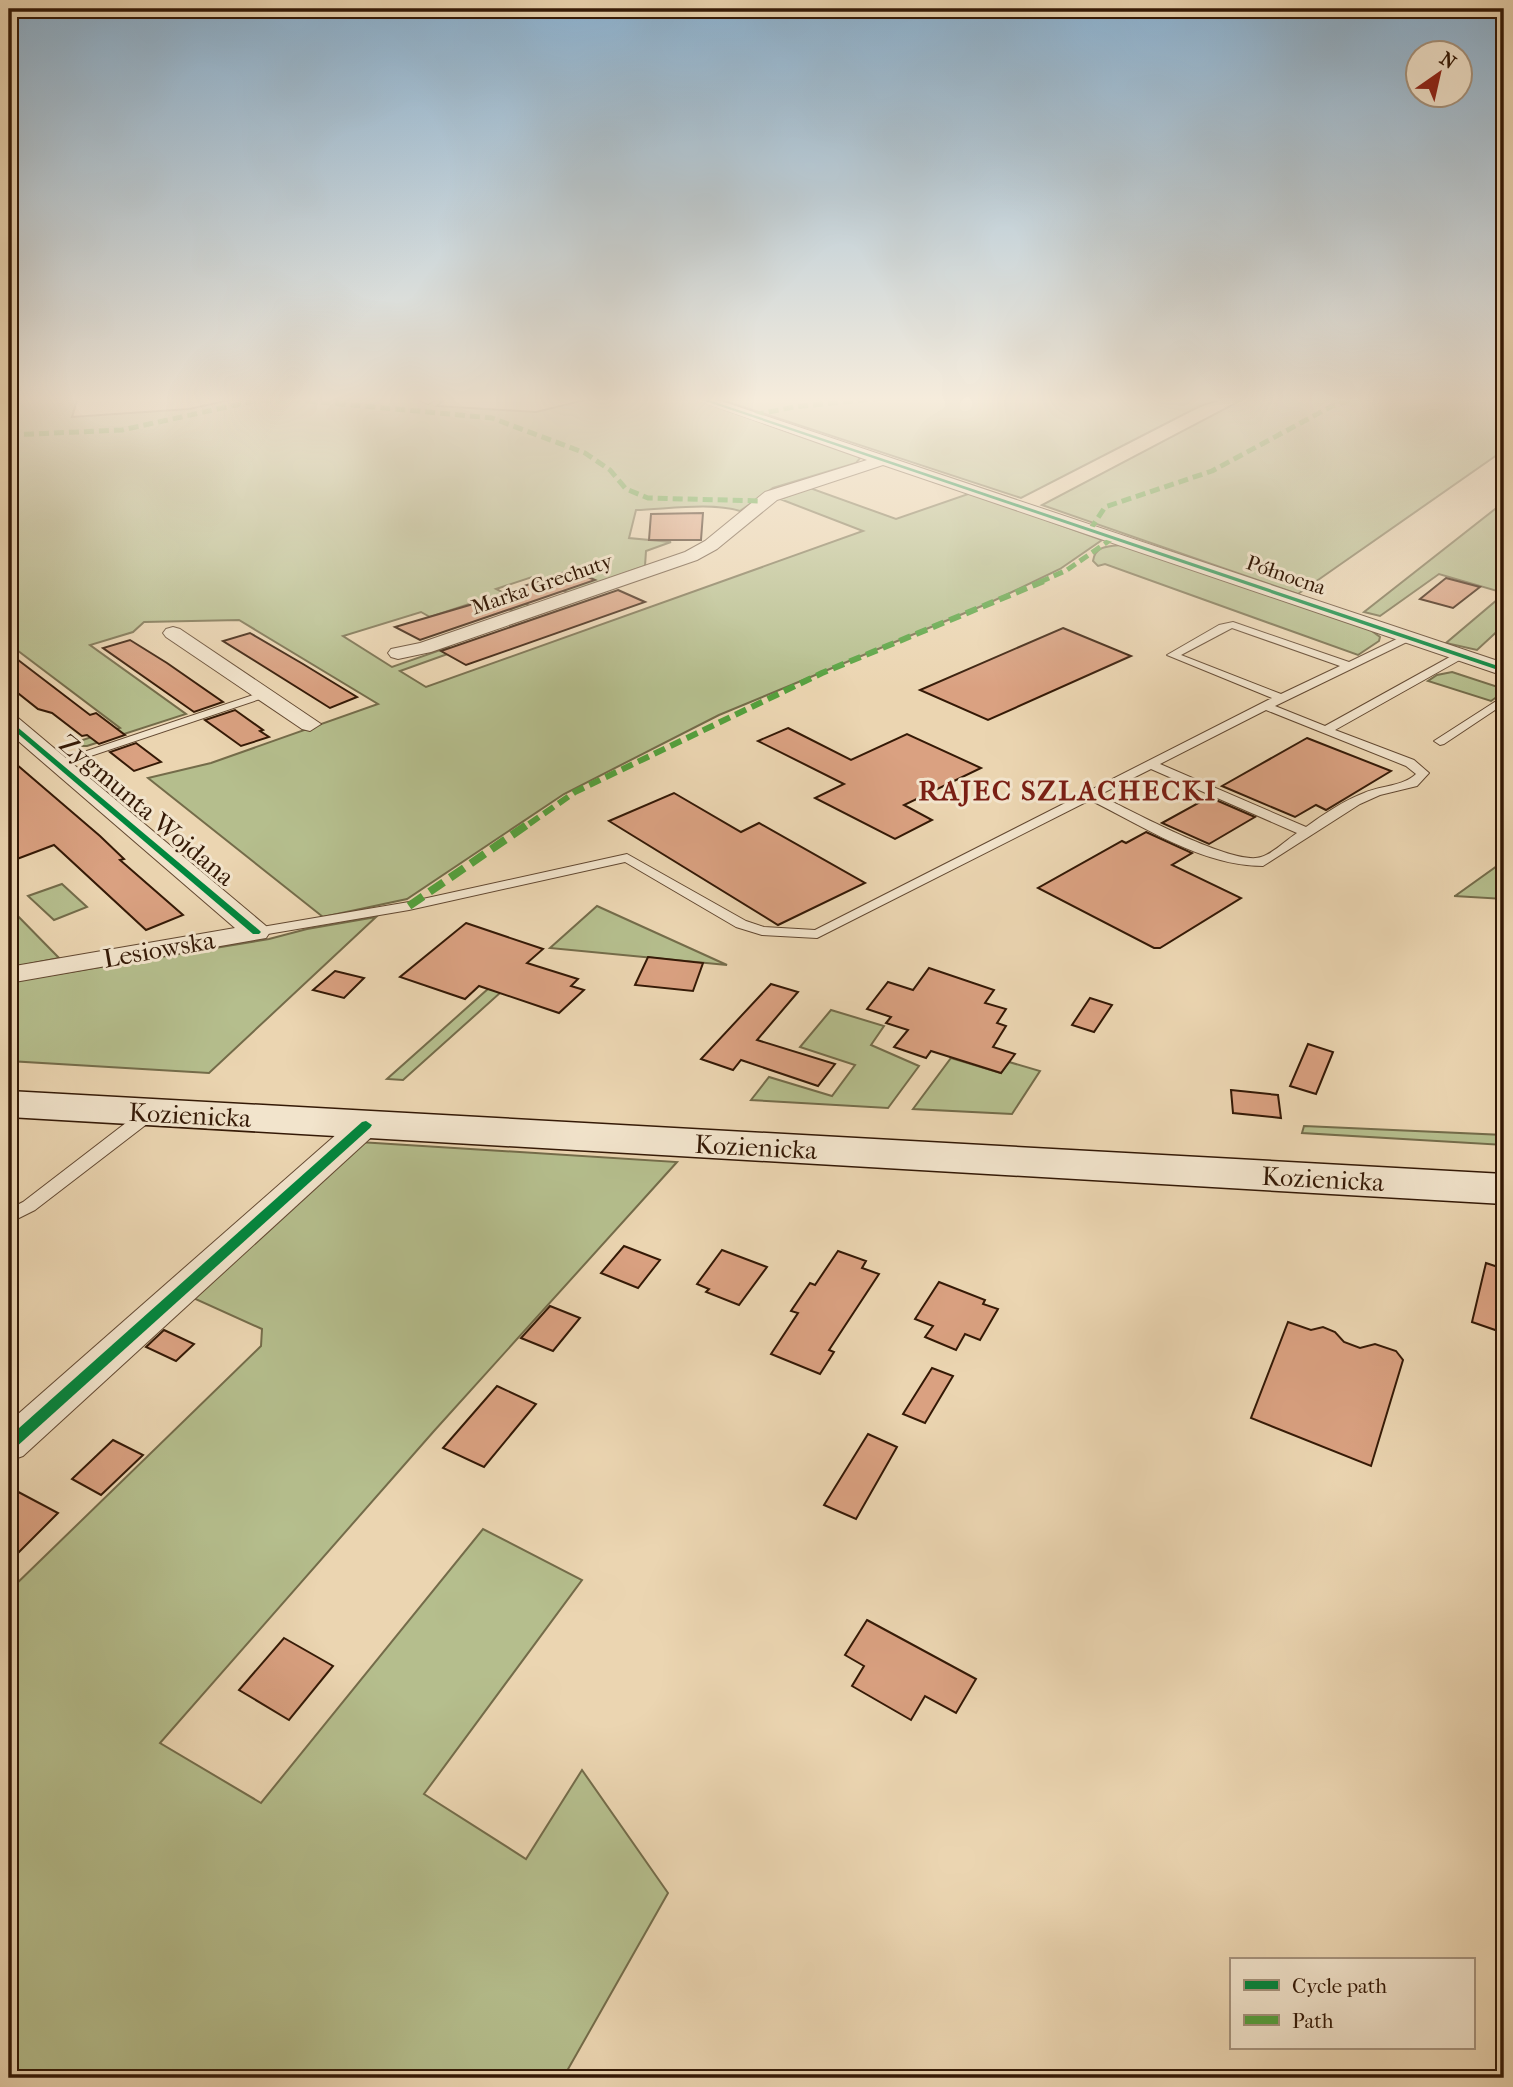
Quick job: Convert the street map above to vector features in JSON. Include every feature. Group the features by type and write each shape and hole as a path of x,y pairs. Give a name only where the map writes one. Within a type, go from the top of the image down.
{"main road":[{"name":"Kozienicka","path":"9,1080 1504,1165"},
{"name":"Kozienicka","path":"9,1104 1504,1189"}],"street":[{"name":"Marka Grechuty","path":"398,653 424,648 691,556 711,545 776,494"},
{"name":"Północna","path":"985,494 1504,670"},
{"path":"173,633 310,724"},
{"name":"Zygmunta Wojdana","path":"9,722 257,932"},
{"name":"Lesiowska","path":"9,975 257,932"},
{"path":"9,1445 366,1125"}],"lane":[{"path":"1282,698 1172,655 1223,627 1233,625 1349,666"},
{"name":"Lesiowska","path":"257,932 409,906 627,858 741,925 762,931 817,934 1265,706 1409,638"},
{"path":"1326,730 1461,655"},
{"path":"57,763 265,694"},
{"path":"1440,741 1504,699"},
{"path":"1091,796 1225,857 1253,864 1263,862 1367,795 1406,786 1416,781 1423,773 1410,763 1265,706"},
{"path":"1152,765 1309,833"},
{"path":"9,1217 29,1206 150,1113"}],"green space":[{"path":"9,494 764,494 740,511 703,506 636,510 629,538 671,542 646,551 645,566 568,593 532,577 496,589 530,606 513,611 487,598 430,617 421,612 343,636 392,667 449,647 456,651 400,671 426,687 863,531 780,499 793,494 828,494 896,519 967,494 975,494 1102,540 1060,569 989,603 719,715 564,794 407,899 323,917 148,778 211,763 378,704 239,620 144,622 133,632 90,645 186,714 87,746 64,746 120,728 9,644"},
{"path":"1010,494 1028,494 1021,498"},
{"path":"1062,494 1440,494 1298,594 1042,505"},
{"path":"1504,502 1504,593 1439,574 1380,616 1364,612"},
{"path":"1121,545 1369,629 1380,637 1379,641 1358,655 1105,564 1098,566 1093,561 1099,550"},
{"path":"1504,594 1504,625 1477,650 1446,643"},
{"path":"1452,672 1498,687 1501,694 1491,701 1428,681 1437,675"},
{"path":"1504,861 1504,899 1454,896 1455,896"},
{"path":"62,884 87,907 54,920 28,896"},
{"path":"597,906 727,965 550,948"},
{"path":"9,907 59,958 9,968"},
{"path":"376,917 209,1073 9,1061 9,982 269,939 307,929"},
{"path":"498,980 510,984 403,1080 387,1079"},
{"path":"831,1010 884,1026 871,1045 919,1066 888,1108 751,1100 769,1077 832,1096 855,1065 800,1047"},
{"path":"951,1058 1001,1073 1009,1062 1040,1071 1012,1114 913,1109"},
{"path":"1304,1126 1504,1135 1504,1145 1302,1133"},
{"path":"359,1142 677,1162 434,1431 160,1743 261,1803 483,1529 582,1580 424,1794 526,1859 582,1770 668,1893 563,2078 9,2078 9,1591 261,1346 262,1329 191,1297"}],"building":[{"path":"703,513 701,540 649,540 651,514"},
{"path":"571,570 595,580 420,640 395,627 524,589 521,587"},
{"path":"1446,578 1480,587 1453,608 1420,599"},
{"path":"618,590 645,602 466,665 441,651"},
{"path":"1063,628 1131,656 988,720 920,690"},
{"path":"250,633 357,697 330,708 223,641"},
{"path":"130,640 223,702 194,712 103,648"},
{"path":"9,653 90,715 96,713 125,735 99,744 87,735 82,736 52,713 38,709 9,686"},
{"path":"235,710 269,737 241,746 205,720"},
{"path":"788,728 851,760 907,734 981,768 904,805 932,820 895,839 815,798 844,784 758,741"},
{"path":"1307,738 1391,771 1326,810 1316,805 1295,817 1222,786"},
{"path":"136,743 161,762 134,771 110,752"},
{"path":"9,758 100,836 124,859 120,860 183,915 146,930 54,845 9,862"},
{"path":"674,793 741,832 759,823 865,883 778,925 609,821"},
{"path":"1209,797 1255,817 1209,844 1162,823"},
{"path":"1146,832 1192,853 1172,865 1241,898 1160,948 1154,948 1038,888 1122,841 1126,843"},
{"path":"466,923 543,949 527,963 578,979 571,986 584,990 559,1013 479,986 465,999 400,977"},
{"path":"648,957 703,963 693,991 635,985"},
{"path":"929,968 994,990 985,1003 1006,1009 997,1023 1006,1026 993,1047 1015,1054 1001,1073 931,1051 926,1058 894,1047 908,1030 886,1023 891,1017 867,1009 888,982 913,990"},
{"path":"335,971 364,978 344,998 313,990"},
{"path":"771,984 798,992 757,1040 835,1064 818,1086 741,1060 733,1070 701,1059"},
{"path":"1090,998 1112,1005 1094,1032 1072,1025"},
{"path":"1308,1044 1333,1052 1316,1094 1290,1086"},
{"path":"1231,1090 1278,1095 1281,1118 1233,1113"},
{"path":"624,1246 660,1260 638,1288 601,1273"},
{"path":"722,1250 767,1267 739,1305 706,1292 709,1289 697,1284"},
{"path":"838,1251 866,1261 862,1268 879,1274 829,1350 834,1352 820,1374 771,1354 798,1313 791,1311 810,1283 815,1285"},
{"path":"1486,1263 1504,1269 1504,1333 1472,1322"},
{"path":"939,1282 985,1300 983,1304 998,1309 980,1340 965,1334 956,1350 925,1337 933,1326 915,1319"},
{"path":"550,1306 580,1318 553,1351 521,1338"},
{"path":"1288,1322 1311,1330 1323,1327 1335,1332 1344,1342 1360,1348 1375,1344 1396,1351 1403,1360 1371,1466 1251,1418"},
{"path":"164,1330 194,1344 176,1361 146,1347"},
{"path":"932,1368 953,1376 925,1423 903,1414"},
{"path":"497,1386 536,1404 484,1467 443,1448"},
{"path":"868,1434 897,1447 856,1519 824,1505"},
{"path":"113,1440 143,1455 101,1495 72,1479"},
{"path":"9,1487 58,1513 9,1562"},
{"path":"867,1620 976,1679 956,1713 925,1696 911,1720 852,1686 864,1666 845,1655"},
{"path":"284,1638 333,1666 289,1720 239,1690"}],"marked path":[{"path":"639,494 670,501 762,501"},
{"path":"1090,530 1105,507 1142,494"},
{"path":"409,906 575,792 822,673 1067,570 1113,538"}],"cycle path":[{"path":"984,494 1504,670"},
{"path":"9,722 256,932"},
{"path":"9,1445 366,1125"}],"district":[{"name":"RAJEC SZLACHECKI","path":"1068,790"}]}
